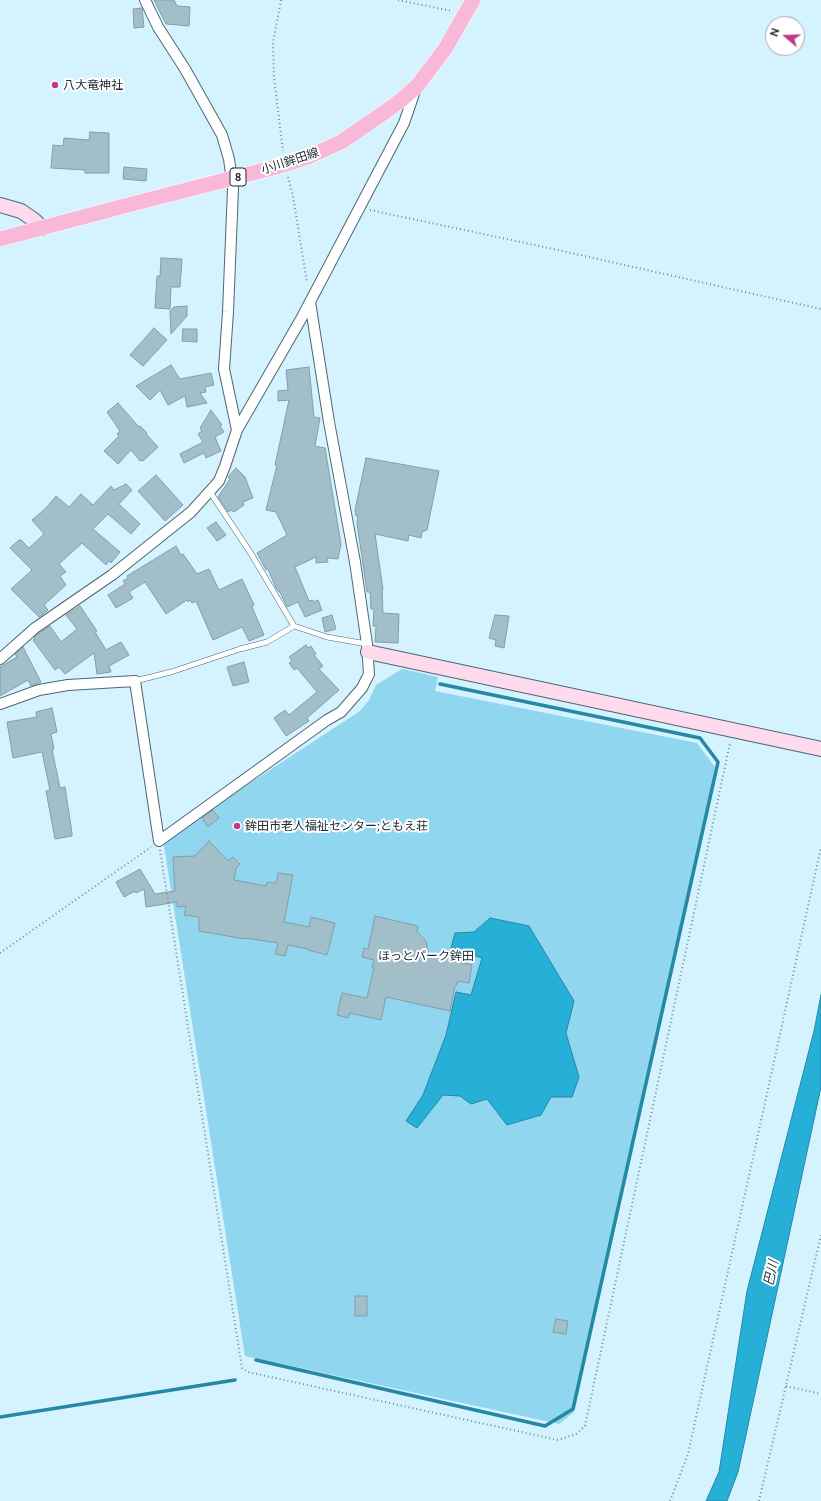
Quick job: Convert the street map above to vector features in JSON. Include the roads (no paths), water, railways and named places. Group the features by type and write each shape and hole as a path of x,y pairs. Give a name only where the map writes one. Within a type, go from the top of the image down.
{"main road":[{"name":"小川鉾田線","path":"0,239 276,167 308,157 341,142 391,108 417,86 440,55 473,0"}],"street":[{"path":"145,0 158,27 185,69 222,135 229,159 233,189 224,369 237,430"},
{"path":"0,659 35,628 112,575 192,512 219,481 237,430 310,302 404,123 417,86"},
{"path":"0,205 21,211 42,228"},
{"path":"0,704 39,690 68,685 135,681 159,841 327,720 341,712 362,688 369,674 368,648 355,562 329,422 310,302"},
{"path":"368,648 821,750"}],"lane":[{"path":"210,492 250,552 294,626 368,648"},
{"path":"135,681 171,672 240,649 268,642 294,626"}],"water":[{"path":"490,918 529,926 574,1001 566,1033 579,1077 572,1097 551,1097 541,1115 507,1125 487,1099 471,1104 460,1096 443,1095 417,1128 406,1121 423,1095 446,1035 456,992 471,995 482,958 451,948 455,933 474,932"},
{"name":"巴川","path":"821,995 821,1087 738,1472 727,1501 706,1501 719,1472 747,1291 814,1031"}],"waterway":[{"path":"256,1360 545,1426 573,1409 718,762 700,738 440,684"},
{"path":"0,1417 235,1380"}],"place":[{"name":"八大竜神社","path":"55,85"},
{"name":"鉾田市老人福祉センター;ともえ荘","path":"237,826"}],"park label":[{"name":"ほっとパーク鉾田","path":"426,956"}]}
